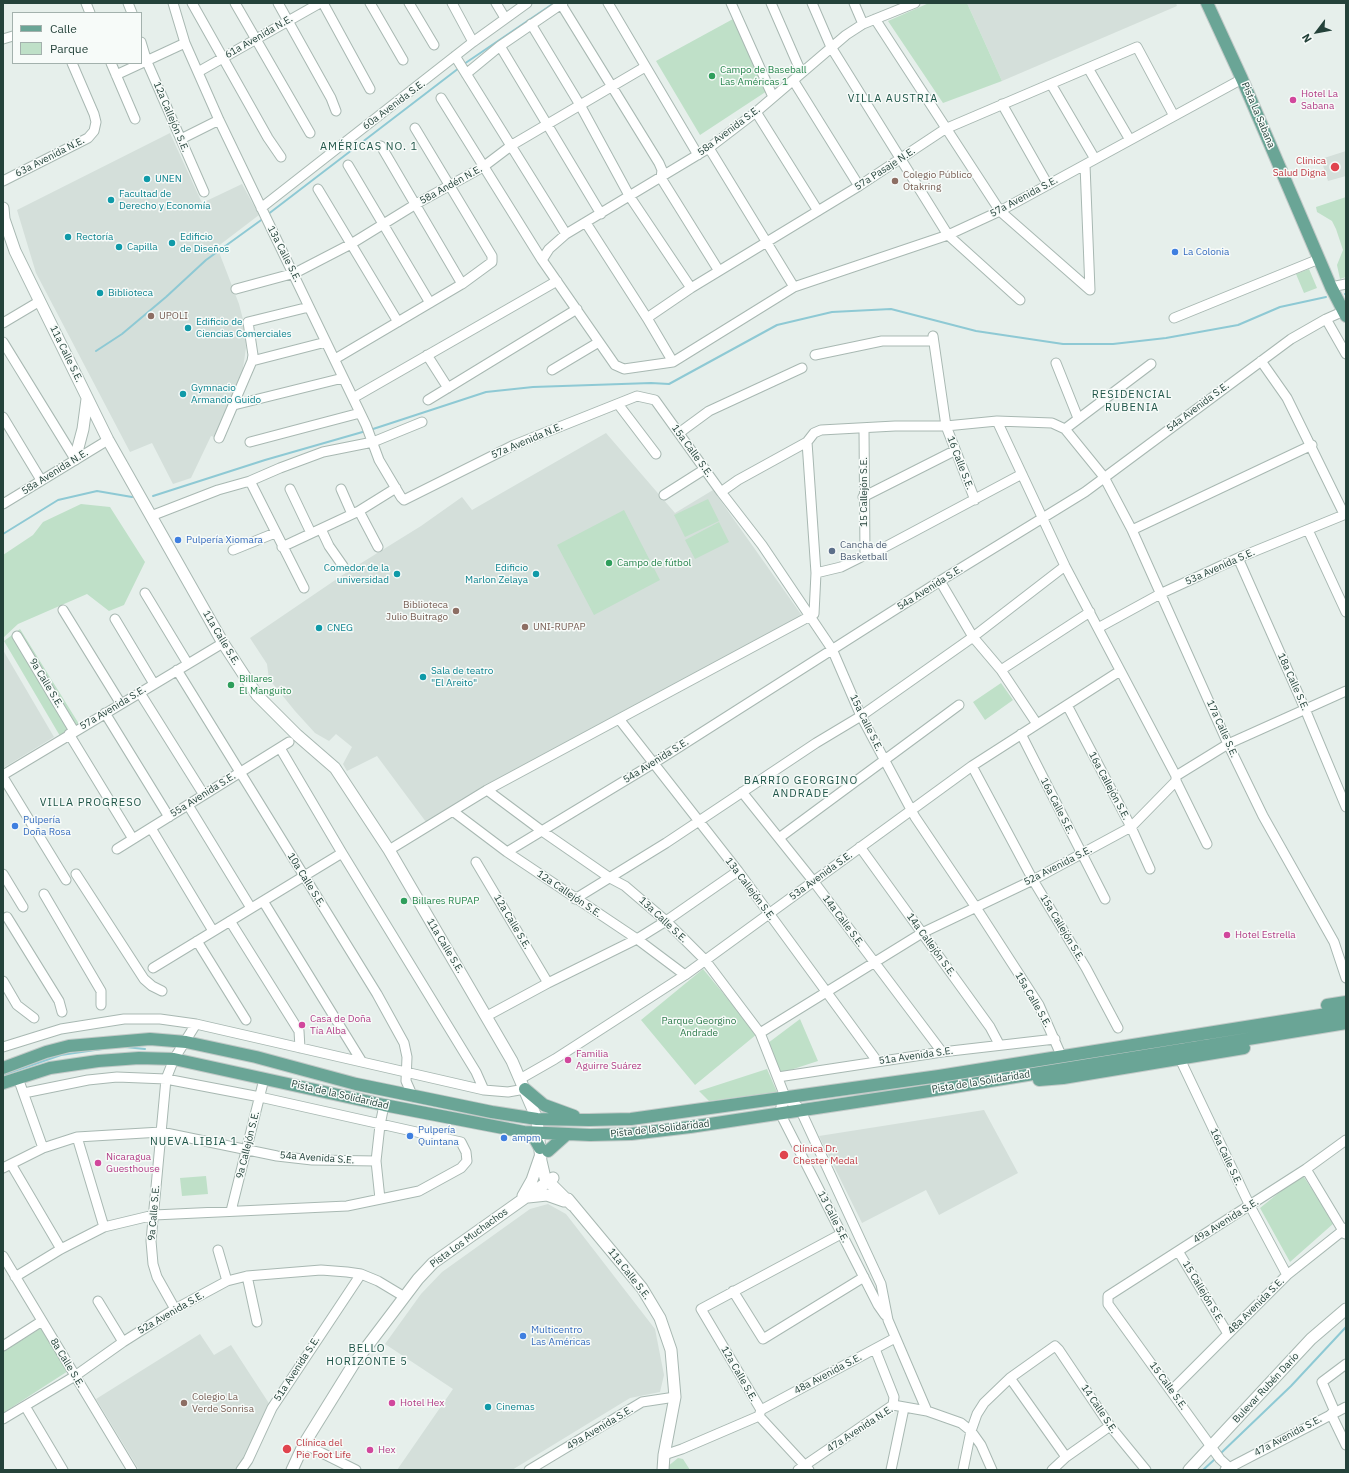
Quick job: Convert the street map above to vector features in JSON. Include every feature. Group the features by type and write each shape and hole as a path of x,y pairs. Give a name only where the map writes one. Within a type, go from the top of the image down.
{"main road":[{"name":"Pista La Sabana","path":"1207,3 1242,79 1331,287 1345,314"},
{"name":"Pista de la Solidaridad","path":"1085,1052 1125,1039 1346,1002"},
{"path":"1319,1021 1346,1011"},
{"path":"1319,1021 1346,1022"},
{"name":"Pista de la Solidaridad","path":"3,1068 46,1052 81,1044 150,1039 186,1042 256,1057 413,1097 492,1112 537,1118 588,1120 631,1119 786,1099 940,1076 1062,1055 1319,1021"},
{"name":"Pista de la Solidaridad","path":"3,1083 50,1068 98,1061 139,1058 174,1059 384,1105 524,1132 631,1134 690,1127 1016,1077 1319,1021"},
{"path":"1016,1077 1036,1080 1051,1079 1346,1031"},
{"path":"523,1084 544,1105 588,1120"},
{"path":"524,1132 535,1140 543,1151 567,1134"}],"street":[{"name":"13a Calle S.E.","path":"173,3 198,72 220,120 264,214 295,273 309,306 370,434 379,460 404,500"},
{"path":"192,3 268,138 281,157"},
{"path":"235,3 310,133"},
{"path":"278,3 331,98 336,111"},
{"name":"61a Avenida N.E.","path":"198,72 320,3"},
{"path":"323,3 370,88"},
{"path":"370,3 403,60"},
{"path":"409,3 434,45"},
{"path":"452,3 473,42"},
{"path":"496,3 505,18"},
{"name":"60a Avenida S.E.","path":"264,214 457,59 473,42 527,3"},
{"path":"465,72 562,3 659,163 662,170 661,178 719,271"},
{"path":"608,3 698,155"},
{"path":"731,3 773,97"},
{"path":"771,3 801,72"},
{"path":"812,3 831,47 948,235 1020,300"},
{"path":"854,3 863,24"},
{"name":"58a Avenida S.E.","path":"542,260 549,249 566,234 630,197 709,148 756,112 831,47 863,24 898,6 915,3"},
{"path":"875,19 945,129 1000,211 1090,290 1084,165"},
{"path":"531,24 580,105 630,197 691,288"},
{"path":"116,75 147,62 186,42"},
{"name":"12a Callejón S.E.","path":"142,45 147,62 204,192"},
{"path":"500,46 546,125 601,214"},
{"name":"57a Pasaje N.E.","path":"648,318 691,288 859,186 945,129 1137,47 1174,116"},
{"path":"457,59 512,145 566,234"},
{"name":"63a Avenida N.E.","path":"3,181 88,138 94,131 96,122 94,114 72,64"},
{"path":"111,64 135,119"},
{"name":"58a Andén N.E.","path":"236,289 295,273 351,244 416,204 484,167 512,145 645,67"},
{"path":"1088,68 1130,140"},
{"name":"57a Avenida S.E.","path":"794,287 948,235 1000,211 1242,79"},
{"path":"793,80 859,186"},
{"path":"1051,84 1095,159"},
{"path":"442,98 542,260 616,365 624,369 673,362 794,287 709,148"},
{"path":"1002,104 1048,185"},
{"path":"756,112 818,210"},
{"path":"181,139 220,120"},
{"path":"335,359 462,284 492,262 492,256 415,128"},
{"path":"381,146 462,284"},
{"path":"348,165 430,303"},
{"path":"318,189 398,322"},
{"name":"11a Calle S.E.","path":"3,208 7,241 40,301 108,440 223,643 257,695 297,735 335,768 389,850 487,1016 523,1084 543,1133 543,1151 549,1167 550,1180 642,1288 660,1318 671,1350 675,1397 664,1455 663,1470"},
{"path":"586,223 648,318 673,362"},
{"path":"1174,318 1319,259"},
{"path":"353,398 557,281"},
{"path":"1331,287 1346,284"},
{"path":"3,323 40,301"},
{"path":"219,438 252,361 253,355 248,322 309,306"},
{"path":"428,400 577,309"},
{"name":"54a Avenida S.E.","path":"507,852 654,763 1042,517 1064,506 1291,338 1326,319 1345,314"},
{"path":"1326,319 1346,354"},
{"name":"16 Calle S.E.","path":"815,355 882,341 933,339 946,426 954,451 975,500"},
{"path":"3,342 75,458"},
{"path":"252,361 326,342"},
{"path":"552,370 599,342"},
{"path":"427,355 448,388"},
{"path":"1261,361 1287,398 1312,445 1345,514"},
{"path":"1056,364 1072,408 1078,418"},
{"path":"721,492 738,480 807,442 814,433 821,430 864,429 895,426 946,426 997,421 1052,422 1065,429 1151,364"},
{"path":"679,433 709,411 802,368"},
{"path":"234,405 343,378"},
{"name":"57a Avenida N.E.","path":"404,500 514,445 637,396 655,400"},
{"path":"75,458 83,430 87,399"},
{"name":"15a Calle S.E.","path":"655,400 721,492 762,545 832,649 861,716 911,810 1039,1005 1062,1055"},
{"path":"618,404 656,454"},
{"path":"250,442 360,413"},
{"path":"3,417 41,480"},
{"path":"997,421 1065,566 1176,778 1207,844"},
{"path":"151,516 218,490 250,481 370,434 422,422"},
{"name":"15 Callejón S.E.","path":"864,429 863,497 865,555"},
{"name":"17a Calle S.E.","path":"1065,429 1104,477 1132,530 1162,593 1228,744 1263,816 1309,894 1343,957 1346,978"},
{"name":"58a Avenida N.E.","path":"6,502 75,458 108,440"},
{"path":"389,850 454,812 487,790 781,631 811,617 814,614 816,573 807,442"},
{"path":"1132,530 1312,445"},
{"path":"863,497 954,451"},
{"path":"664,495 705,469"},
{"path":"816,573 841,567 885,547 1022,474"},
{"path":"250,481 304,588"},
{"path":"282,547 355,513 396,488"},
{"path":"290,489 310,533"},
{"path":"341,489 378,547"},
{"path":"3,492 6,502"},
{"name":"53a Avenida S.E.","path":"1098,628 1162,593 1238,558 1345,514"},
{"path":"320,529 329,546 343,566"},
{"path":"1308,530 1346,612"},
{"path":"233,550 275,533"},
{"name":"18a Calle S.E.","path":"1238,558 1305,709 1346,807"},
{"path":"575,899 610,878 816,743 861,716 973,637 1065,566"},
{"path":"940,581 973,637 1001,670 1037,724"},
{"path":"145,593 188,664"},
{"path":"63,610 121,704"},
{"path":"1001,670 1090,612"},
{"path":"115,619 154,684"},
{"name":"9a Calle S.E.","path":"17,636 133,839"},
{"name":"57a Avenida S.E.","path":"3,776 223,643"},
{"name":"10a Calle S.E.","path":"177,670 377,994 404,1043 407,1058 406,1073 408,1086 413,1097"},
{"name":"53a Avenida S.E.","path":"523,1084 555,1059 685,974 770,914 972,766 1120,671"},
{"name":"52a Avenida S.E.","path":"760,1033 827,990 922,933 975,906 1033,880 1131,828 1176,778 1228,744 1346,691"},
{"path":"140,693 204,795"},
{"path":"779,838 960,705"},
{"name":"16a Callejón S.E.","path":"1067,705 1131,828 1150,869"},
{"path":"106,713 169,817"},
{"name":"13a Callejón S.E.","path":"619,719 738,871 827,990 877,1061"},
{"name":"16a Calle S.E.","path":"1021,734 1105,899"},
{"name":"55a Avenida S.E.","path":"117,849 289,742"},
{"path":"280,748 342,853 476,1072 484,1090"},
{"name":"15a Callejón S.E.","path":"972,766 1033,880 1086,968 1118,1028"},
{"path":"3,776 66,880"},
{"name":"13a Calle S.E.","path":"487,790 542,831 624,886 666,922 705,960 760,1033 786,1099"},
{"name":"14a Calle S.E.","path":"742,792 814,882 942,1052"},
{"path":"188,805 252,908"},
{"name":"12a Callejón S.E.","path":"454,812 507,852 575,899 637,939 685,974"},
{"path":"151,828 213,931"},
{"name":"14a Callejón S.E.","path":"860,847 990,1027 999,1044"},
{"path":"152,968 342,853"},
{"name":"12a Calle S.E.","path":"476,862 548,983"},
{"path":"487,1016 548,983 637,939 666,922 738,871"},
{"path":"3,874 23,907"},
{"path":"76,874 144,979 152,986 162,991"},
{"path":"44,894 102,991 101,1004"},
{"path":"263,901 362,1062"},
{"path":"7,917 59,1001 62,1012"},
{"path":"230,921 299,1031 300,1048"},
{"path":"197,941 246,1020"},
{"path":"3,981 17,1005 34,1018"},
{"path":"3,1047 61,1029 124,1019 160,1019 196,1024 484,1090 508,1092 523,1084"},
{"name":"9a Calle S.E.","path":"175,1309 157,1276 153,1264 151,1241 166,1078 174,1059 196,1024"},
{"name":"51a Avenida S.E.","path":"778,1077 877,1061 999,1044 1055,1039"},
{"name":"16a Calle S.E.","path":"1180,1058 1250,1206 1287,1275"},
{"path":"15,1277 61,1249 104,1227 154,1215 347,1206 419,1191 460,1168 467,1161 466,1152 461,1142 260,1097 166,1078 109,1077 24,1093"},
{"path":"18,1078 43,1148"},
{"name":"9a Callejón S.E.","path":"232,1212 264,1079"},
{"path":"780,1113 781,1107 786,1099 795,1104 800,1110"},
{"path":"380,1199 376,1161 384,1105"},
{"name":"13 Calle S.E.","path":"800,1110 881,1284 888,1320 927,1411"},
{"name":"13 Calle S.E.","path":"780,1113 878,1305 888,1320"},
{"name":"54a Avenida S.E.","path":"7,1166 43,1148 77,1137 161,1132 277,1156 312,1160 376,1161"},
{"path":"77,1137 104,1227"},
{"name":"49a Avenida S.E.","path":"1107,1300 1110,1294 1250,1206 1306,1169 1346,1140"},
{"path":"520,1200 532,1180 543,1151"},
{"path":"7,1166 61,1249"},
{"path":"1306,1169 1345,1231"},
{"path":"815,1181 830,1174"},
{"name":"Pista Los Muchachos","path":"292,1470 304,1444 353,1365 403,1296 432,1263 550,1180"},
{"path":"520,1200 534,1196 547,1195 572,1205"},
{"name":"48a Avenida S.E.","path":"1171,1391 1287,1275 1345,1231"},
{"path":"842,1234 733,1291 763,1339 864,1277"},
{"path":"218,1250 227,1281"},
{"name":"15 Callejón S.E.","path":"1178,1251 1228,1334"},
{"name":"8a Calle S.E.","path":"3,1256 6,1269 15,1277 132,1470"},
{"name":"52a Avenida S.E.","path":"3,1419 75,1376 123,1342 175,1309 227,1281 247,1276 321,1270 361,1274"},
{"path":"361,1274 378,1281 403,1296"},
{"name":"51a Avenida S.E.","path":"241,1470 248,1460 272,1408 361,1274"},
{"path":"247,1276 257,1322"},
{"name":"12a Calle S.E.","path":"733,1291 701,1309 760,1413 804,1469"},
{"name":"15 Calle S.E.","path":"1107,1300 1108,1304 1229,1469"},
{"path":"98,1301 123,1342"},
{"name":"Bulevar Rubén Darío","path":"1189,1470 1216,1453 1253,1400 1311,1339 1346,1309"},
{"path":"3,1346 42,1321"},
{"name":"48a Avenida S.E.","path":"664,1455 682,1449 760,1413 895,1338"},
{"name":"14 Calle S.E.","path":"1010,1378 1054,1346 1059,1350 1110,1426 1146,1470"},
{"path":"875,1349 894,1397 893,1405"},
{"path":"1346,1364 1322,1382 1346,1445"},
{"path":"963,1470 971,1431 977,1414 984,1403 1010,1378 1066,1457"},
{"name":"49a Avenida S.E.","path":"529,1470 642,1402 675,1397"},
{"name":"47a Avenida N.E.","path":"804,1469 893,1405 927,1411"},
{"path":"25,1406 63,1470"},
{"name":"47a Avenida S.E.","path":"1229,1469 1346,1407"},
{"path":"891,1470 904,1408"},
{"path":"927,1411 960,1423 971,1431 981,1445 992,1470"},
{"path":"1052,1470 1066,1457 1110,1426"},
{"path":"304,1444 356,1470"}],"shaded area":[{"path":"967,3 1176,3 1177,6 1002,81"},
{"name":"UPOLI","path":"170,133 202,203 242,184 259,215 217,247 239,304 245,327 246,348 240,388 218,438 211,436 191,478 173,484 152,443 130,452 36,273 17,210"},
{"name":"Clinica Salud Digna","path":"1346,151 1346,176 1328,181 1321,159"},
{"name":"UNI-RUPAP","path":"606,433 675,513 713,490 803,617 426,822 377,756 347,771 343,764 352,747 336,734 329,741 315,733 269,679 267,664 250,638 350,570 421,526 462,497 472,510"},
{"path":"3,650 54,737 3,768"},
{"path":"984,1110 1018,1173 939,1215 926,1190 862,1223 819,1136"},
{"name":"Multicentro Las Américas","path":"548,1204 566,1214 655,1329 664,1375 660,1392 630,1398 512,1470 397,1470 453,1389 385,1344 421,1294 442,1272 530,1209"},
{"name":"Colegio La Verde Sonrisa","path":"200,1334 214,1355 231,1345 272,1408 238,1470 139,1470 96,1399"}],"green space":[{"path":"929,3 967,3 1002,81 943,103 888,21"},
{"name":"Campo de Baseball Las Américas 1","path":"733,19 767,91 700,135 656,61"},
{"path":"1346,197 1346,277 1340,279 1337,265 1343,250 1336,229 1332,221 1317,212 1316,207"},
{"path":"1309,269 1317,288 1304,293 1296,274"},
{"path":"708,499 719,521 685,537 674,515"},
{"path":"81,504 110,507 145,562 124,605 109,611 87,594 18,624 3,638 3,555 33,535 43,522"},
{"name":"Campo de fútbol","path":"624,510 660,580 594,615 557,545"},
{"path":"719,522 729,542 695,559 685,540"},
{"path":"20,629 79,724 60,736 4,641"},
{"path":"1001,683 1013,700 985,720 973,702"},
{"name":"Parque Georgino Andrade","path":"703,969 757,1034 695,1085 641,1020"},
{"path":"800,1019 818,1061 781,1073 768,1043"},
{"path":"767,1069 777,1092 709,1101 699,1091"},
{"path":"1302,1174 1334,1223 1290,1262 1260,1208"},
{"path":"206,1176 208,1194 182,1196 180,1178"},
{"path":"41,1328 68,1371 3,1413 3,1352"},
{"path":"678,1458 683,1459 690,1470 668,1470 667,1467"}],"waterway":[{"path":"464,64 554,3"},
{"path":"267,215 459,68"},
{"path":"96,351 122,334 166,297 206,260 264,218"},
{"path":"370,430 486,392 533,387 651,383 669,384 777,325 832,312 891,309 976,331 1063,344 1113,344 1166,338 1238,325 1280,307 1326,297"},
{"path":"153,496 265,460 366,431"},
{"path":"3,534 58,500 97,491 132,497"},
{"path":"125,1047 145,1049"},
{"path":"3,1075 61,1055 102,1049"},
{"path":"1220,1454 1291,1386 1346,1327"},
{"path":"1203,1470 1215,1459"}],"place":[{"name":"Campo de Baseball Las Américas 1","path":"712,76"},
{"name":"Hotel La Sabana","path":"1293,100"},
{"name":"Clinica Salud Digna","path":"1335,167"},
{"name":"UNEN","path":"147,179"},
{"name":"Colegio Público Otakring","path":"895,181"},
{"name":"Facultad de Derecho y Economía","path":"111,200"},
{"name":"Rectoría","path":"68,237"},
{"name":"Edificio de Diseños","path":"172,243"},
{"name":"Capilla","path":"119,247"},
{"name":"La Colonia","path":"1175,252"},
{"name":"Biblioteca","path":"100,293"},
{"name":"UPOLI","path":"151,316"},
{"name":"Edificio de Ciencias Comerciales","path":"188,328"},
{"name":"Gymnacio Armando Guido","path":"183,394"},
{"name":"Pulpería Xiomara","path":"178,540"},
{"name":"Cancha de Basketball","path":"832,551"},
{"name":"Campo de fútbol","path":"609,563"},
{"name":"Comedor de la universidad","path":"397,574"},
{"name":"Edificio Marlon Zelaya","path":"536,574"},
{"name":"Biblioteca Julio Buitrago","path":"456,611"},
{"name":"UNI-RUPAP","path":"525,627"},
{"name":"CNEG","path":"319,628"},
{"name":"Sala de teatro \"El Areito\"","path":"423,677"},
{"name":"Billares El Manguito","path":"231,685"},
{"name":"Pulpería Doña Rosa","path":"15,826"},
{"name":"Billares RUPAP","path":"404,901"},
{"name":"Hotel Estrella","path":"1227,935"},
{"name":"Casa de Doña Tía Alba","path":"302,1025"},
{"name":"Familia Aguirre Suárez","path":"568,1060"},
{"name":"Pulpería Quintana","path":"410,1136"},
{"name":"ampm","path":"504,1138"},
{"name":"Clínica Dr. Chester Medal","path":"784,1155"},
{"name":"Nicaragua Guesthouse","path":"98,1163"},
{"name":"Multicentro Las Américas","path":"523,1336"},
{"name":"Colegio La Verde Sonrisa","path":"184,1403"},
{"name":"Hotel Hex","path":"392,1403"},
{"name":"Cinemas","path":"488,1407"},
{"name":"Clínica del Pie Foot Life","path":"287,1449"},
{"name":"Hex","path":"370,1450"}],"district":[{"name":"VILLA AUSTRIA","path":"893,99"},
{"name":"AMÉRICAS NO. 1","path":"369,147"},
{"name":"RESIDENCIAL RUBENIA","path":"1132,401"},
{"name":"BARRIO GEORGINO ANDRADE","path":"801,787"},
{"name":"VILLA PROGRESO","path":"91,803"},
{"name":"NUEVA LIBIA 1","path":"194,1142"},
{"name":"BELLO HORIZONTE 5","path":"367,1355"}]}
